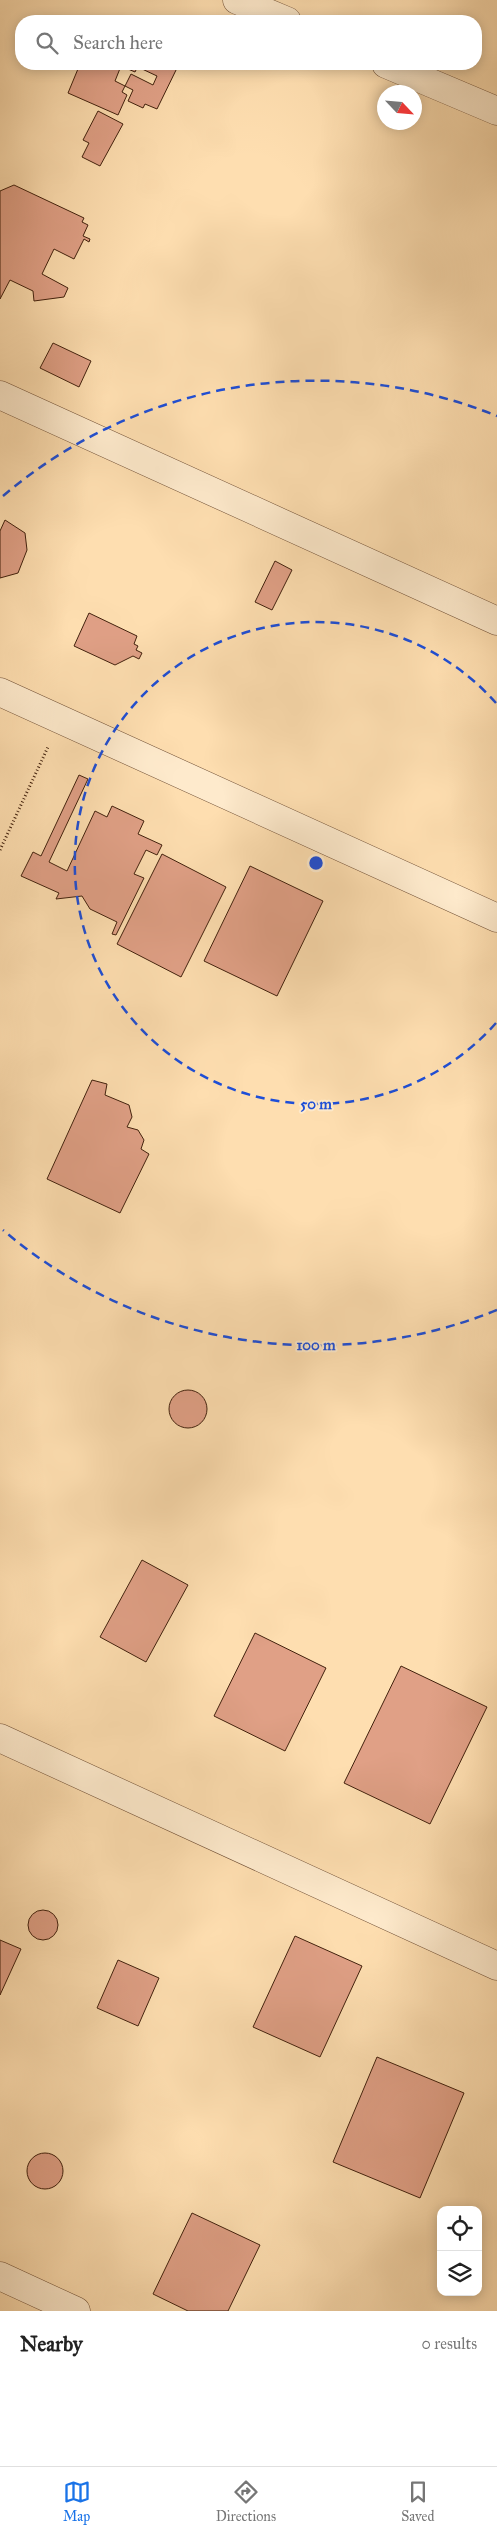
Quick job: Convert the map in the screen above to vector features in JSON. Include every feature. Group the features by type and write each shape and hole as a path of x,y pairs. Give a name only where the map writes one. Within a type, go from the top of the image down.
{"street":[{"path":"237,0 273,15"},
{"path":"400,70 497,111"},
{"path":"0,394 497,620"},
{"path":"0,692 497,918"},
{"path":"0,1738 497,1966"},
{"path":"0,2276 76,2311"}],"path":[{"path":"0,850 60,719"}],"building":[{"path":"78,70 119,70 115,81 125,86 122,92 127,95 118,115 68,93"},
{"path":"144,70 176,70 157,109 145,104 143,108 128,101 133,90 125,86 131,74 153,85 157,76"},
{"path":"98,111 123,124 100,166 82,157 89,143 83,140"},
{"path":"14,185 84,218 82,222 88,225 83,236 90,239 89,242 84,239 74,259 54,249 42,274 68,288 64,297 34,301 33,291 10,280 0,299 0,191"},
{"path":"53,343 91,361 79,387 40,368"},
{"path":"5,520 25,533 27,550 18,573 0,578 0,531"},
{"path":"275,561 292,570 272,610 255,602"},
{"path":"89,613 137,636 134,644 138,646 136,650 142,653 139,659 133,656 115,665 74,646"},
{"path":"79,775 88,779 49,862 67,871 95,811 107,817 112,806 144,821 138,834 162,845 157,855 146,850 134,874 144,878 116,935 112,934 117,922 90,909 82,896 56,899 59,893 21,876 33,852 41,856"},
{"path":"162,854 226,887 181,977 117,944"},
{"path":"250,866 323,901 277,996 204,961"},
{"path":"92,1080 107,1084 105,1095 129,1105 132,1117 127,1127 138,1130 144,1140 141,1149 149,1154 120,1213 47,1179"},
{"path":"188,1390 202,1395 207,1409 202,1423 188,1428 174,1423 169,1409 174,1395"},
{"path":"142,1560 188,1585 146,1662 100,1637"},
{"path":"255,1633 326,1668 285,1751 214,1716"},
{"path":"401,1666 487,1707 430,1824 344,1783"},
{"path":"43,1910 54,1914 58,1925 54,1936 43,1940 32,1936 28,1925 32,1914"},
{"path":"295,1936 362,1966 320,2057 253,2027"},
{"path":"0,1940 21,1949 0,1995"},
{"path":"118,1960 159,1978 138,2026 97,2008"},
{"path":"377,2057 464,2093 420,2198 333,2162"},
{"path":"45,2153 52,2154 58,2158 62,2164 62,2178 58,2184 52,2188 45,2189 38,2188 32,2184 28,2178 27,2171 28,2164 32,2158 38,2154"},
{"path":"192,2213 260,2245 228,2311 188,2311 153,2294"}]}
